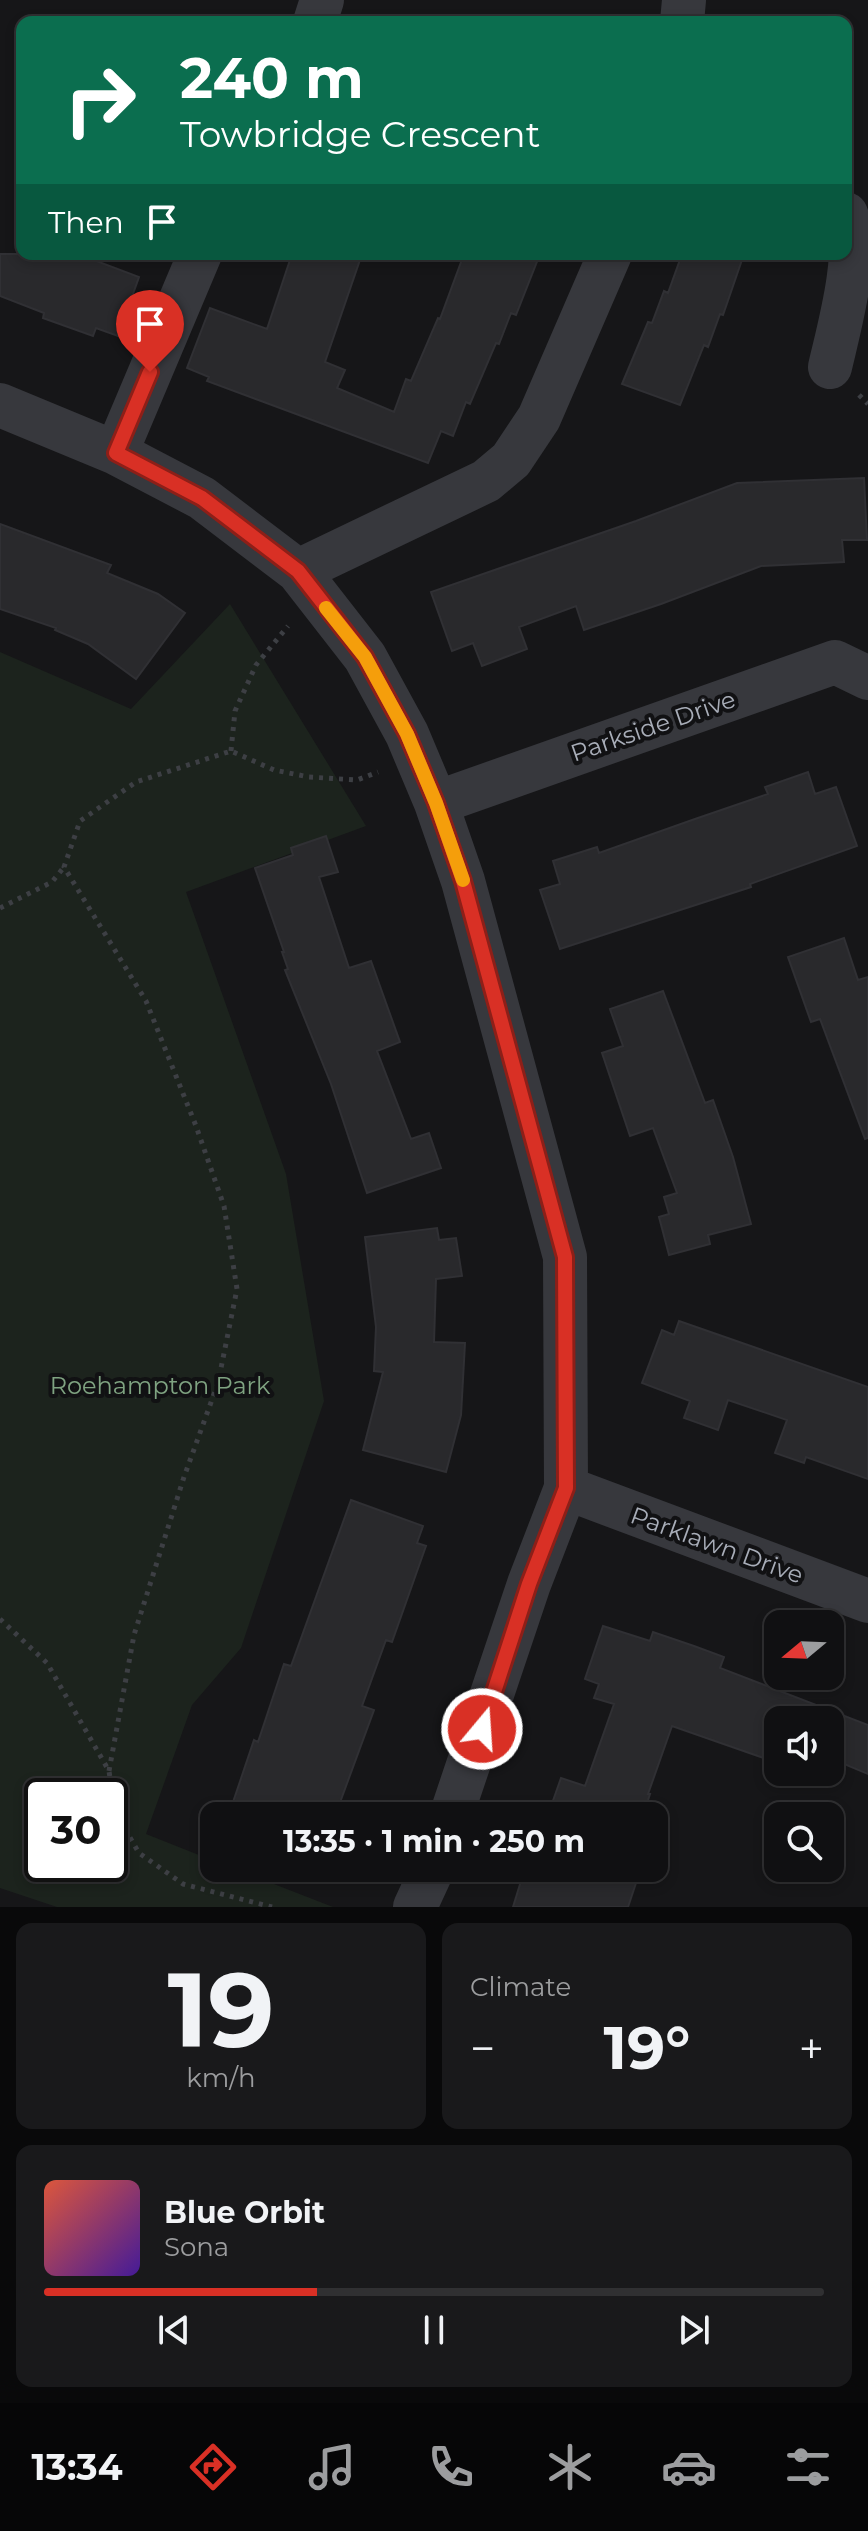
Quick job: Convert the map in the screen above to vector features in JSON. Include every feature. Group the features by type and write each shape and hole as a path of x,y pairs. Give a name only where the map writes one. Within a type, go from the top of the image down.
{"street":[{"path":"116,453 197,260"},
{"path":"309,586 486,481 511,460 539,418 607,260"},
{"path":"830,367 845,305 849,260"},
{"path":"0,405 116,453 202,498 309,586 365,657 417,755 463,881 565,1257 566,1488 529,1584 456,1802"},
{"name":"Parkside Drive","path":"436,803 835,662 868,678"},
{"name":"Parklawn Drive","path":"566,1488 868,1601"},
{"path":"415,1907 427,1882"}],"path":[{"path":"231,751 235,711 256,665 283,630 309,586"},
{"path":"0,908 52,882 64,867 80,821 136,782 231,751 274,770 309,777 357,780 417,755"},
{"path":"64,867 146,1001 224,1206 237,1289 218,1383 184,1477 134,1635 109,1771 115,1812 139,1853 183,1884 272,1907"},
{"path":"0,1619 47,1663 109,1771"}],"green space":[{"name":"Roehampton Park","path":"230,604 366,826 186,892 286,1174 324,1401 241,1648 192,1705 146,1834 200,1855 200,1882 269,1882 333,1907 57,1907 0,1888 0,652 131,709"}],"building":[{"path":"0,254 16,254 16,260 94,260 139,277 118,336 96,328 93,336 43,318 44,313 0,296"},
{"path":"290,260 360,260 325,362 345,370 337,388 394,412 406,379 411,381 440,319 462,260 538,260 516,315 511,313 470,404 466,402 453,436 441,431 428,463 207,381 209,377 187,368 210,308 267,329"},
{"path":"680,260 742,260 723,315 720,314 708,347 704,345 680,405 622,384 648,322 652,323 664,291 668,293"},
{"path":"864,478 867,540 842,540 844,562 761,566 584,630 576,606 519,627 527,649 482,666 473,643 452,651 431,592 737,483"},
{"path":"0,524 111,565 107,573 158,594 185,613 136,679 88,644 56,628 0,609"},
{"path":"808,772 815,794 836,787 857,846 750,884 751,887 560,949 540,890 560,884 553,861 597,847 599,853 768,794 765,787"},
{"path":"326,836 338,872 319,877 349,968 371,961 400,1042 377,1051 411,1139 429,1133 441,1168 367,1193 331,1084 285,970 288,969 284,952 255,868 293,855 291,848"},
{"path":"844,938 858,980 868,977 868,1138 865,1139 820,1019 811,1022 788,957"},
{"path":"663,991 705,1103 713,1100 733,1157 751,1224 708,1235 710,1244 669,1255 659,1217 669,1214 664,1197 677,1193 653,1128 630,1136 602,1053 623,1046 610,1009"},
{"path":"437,1228 439,1240 456,1238 462,1276 436,1279 434,1342 465,1343 461,1415 446,1472 363,1450 383,1372 374,1371 376,1327 365,1237"},
{"path":"679,1321 868,1387 868,1479 806,1457 804,1463 775,1453 787,1420 728,1400 718,1430 684,1418 690,1401 642,1383 662,1330 674,1335"},
{"path":"351,1500 423,1526 417,1543 426,1546 392,1642 386,1640 362,1706 374,1710 340,1802 233,1802 254,1740 258,1742 284,1664 291,1666"},
{"path":"603,1626 650,1641 653,1632 724,1657 720,1668 764,1685 764,1690 777,1690 819,1706 764,1706 764,1758 672,1726 647,1802 553,1802 561,1778 585,1786 614,1704 594,1698 599,1684 585,1679"},
{"path":"844,1716 868,1725 868,1774 844,1764"},
{"path":"521,1882 636,1882 628,1907 513,1907"}],"slow traffic":[{"path":"326,608 365,657 407,734 463,880"}],"route":[{"path":"150,372 116,453 202,498 298,571 365,657 417,755 463,881 565,1257 566,1488 529,1584 482,1729"}]}
